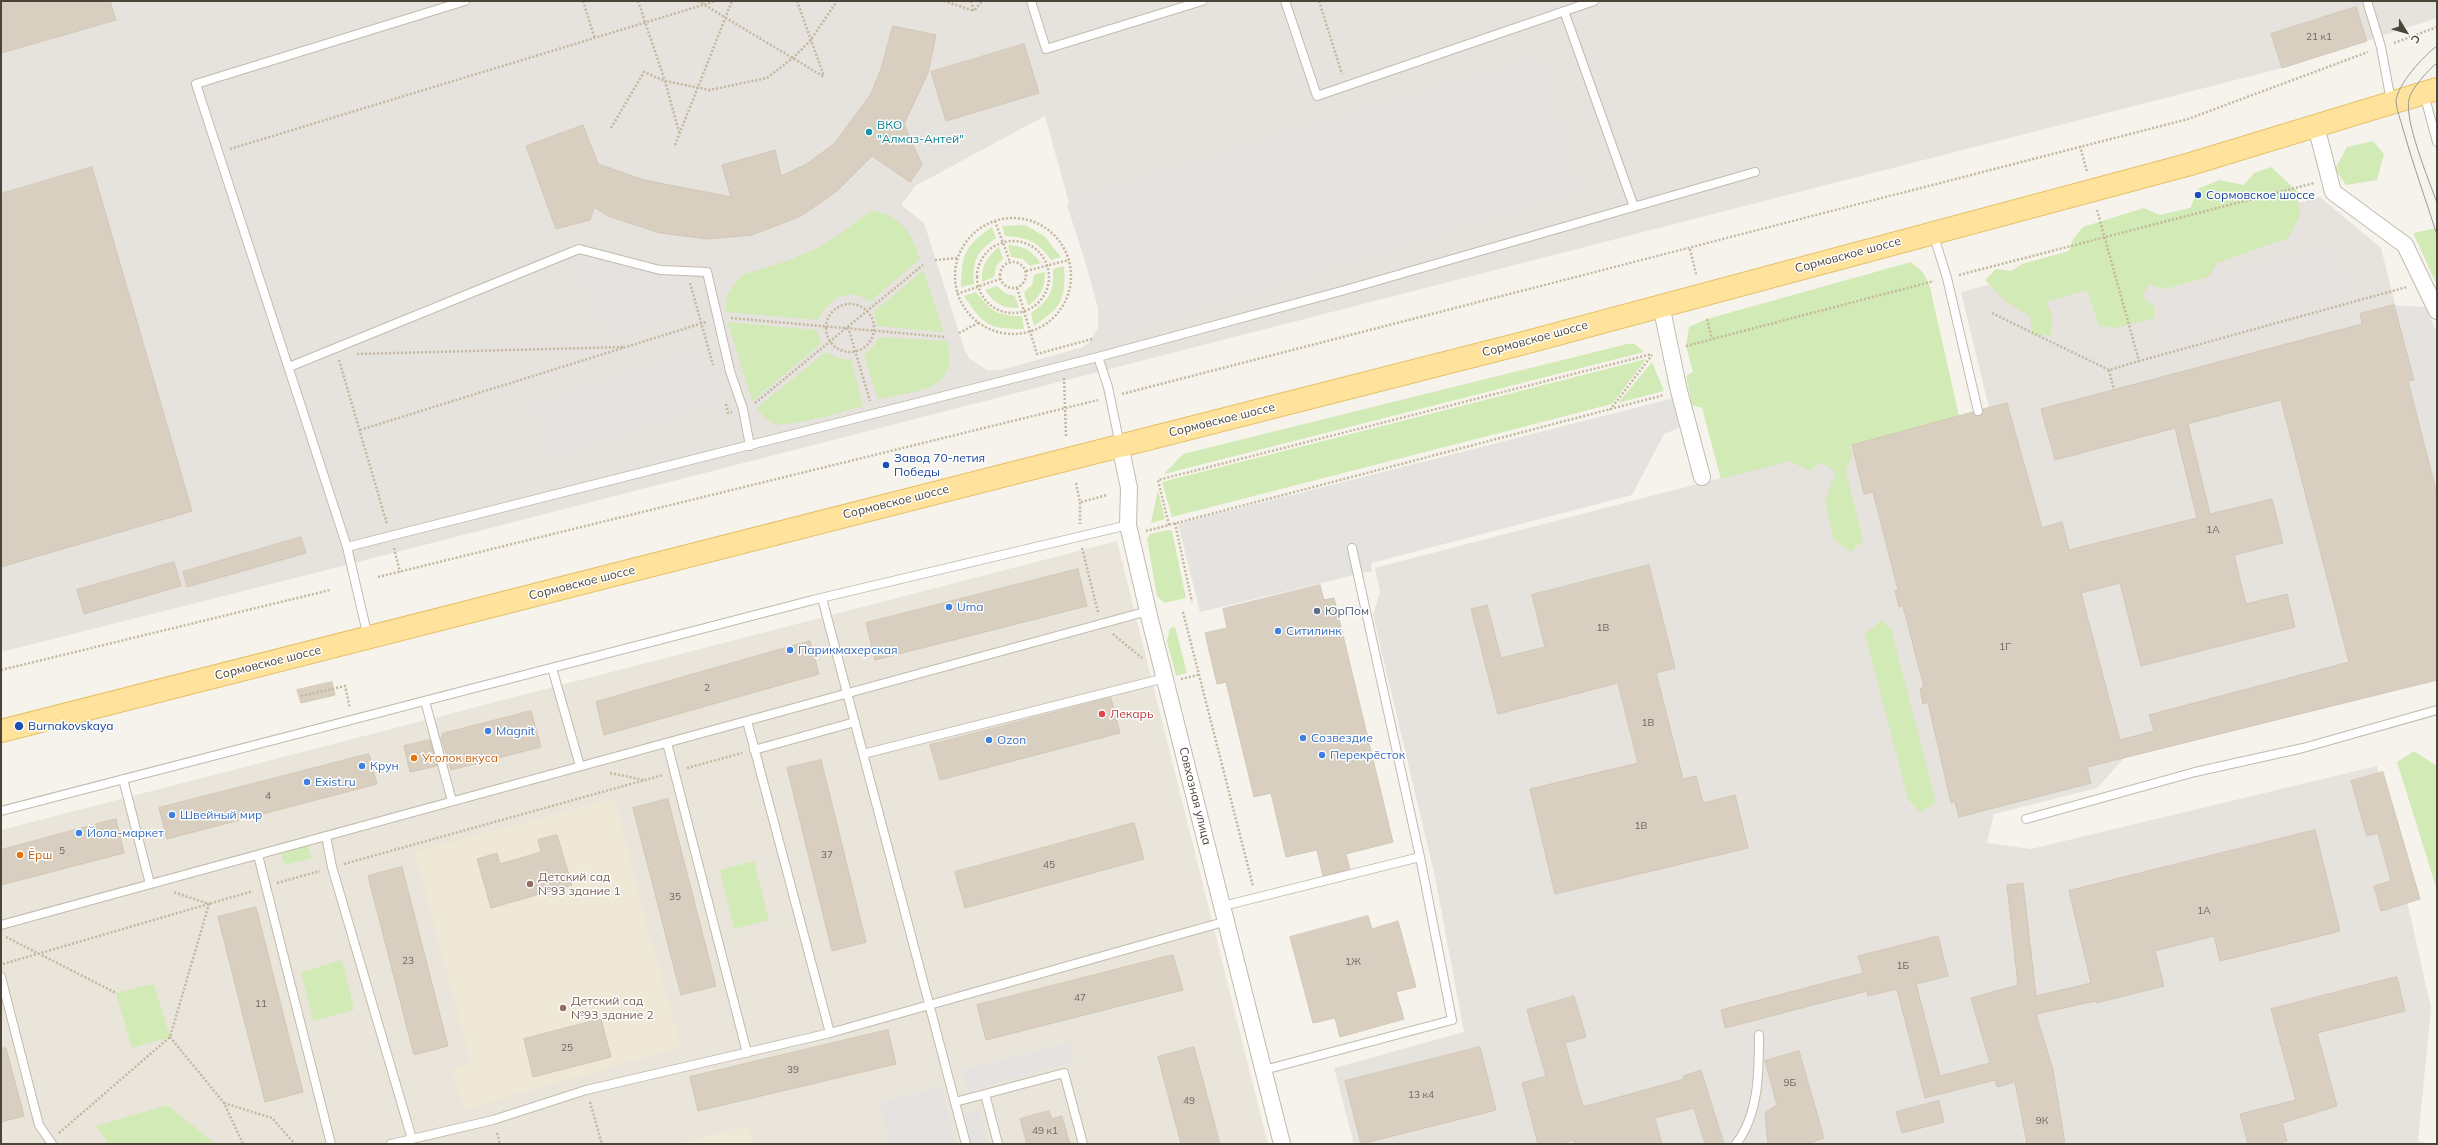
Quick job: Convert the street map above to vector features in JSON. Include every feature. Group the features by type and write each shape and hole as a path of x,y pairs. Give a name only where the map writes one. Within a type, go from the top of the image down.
{"main road":[{"name":"Сормовское шоссе","path":"1,731 1520,344 2187,165 2430,92"}],"street":[{"path":"2316,126 2333,192 2405,245 2437,311"},
{"path":"1661,305 1680,391 1702,478"},
{"name":"Совхозная улица","path":"1120,445 1129,488 1129,530 1148,611 1170,679 1225,914 1282,1144"}],"lane":[{"path":"368,638 347,547 196,84 465,1"},
{"path":"1031,1 1046,49 1202,1"},
{"path":"1285,1 1317,96 1594,1"},
{"path":"2367,1 2381,47 2392,104"},
{"path":"1564,11 1634,207"},
{"path":"2430,92 2437,142"},
{"path":"347,547 1098,357 1353,288 1755,172"},
{"path":"1933,233 1947,278 1978,411"},
{"path":"289,367 336,352 579,248 642,267 688,273 707,272 730,371 743,408 750,446"},
{"path":"1098,357 1110,397 1120,445"},
{"path":"1,811 352,718 425,701 822,598 1080,537 1129,530"},
{"path":"1264,1070 1452,1020 1420,857 1352,548"},
{"path":"822,598 966,1144"},
{"path":"1,925 1148,611"},
{"path":"552,668 580,766"},
{"path":"863,754 1170,679"},
{"path":"425,701 452,801"},
{"path":"2026,819 2195,772 2303,748 2437,710"},
{"path":"747,720 830,1033"},
{"path":"754,750 855,722"},
{"path":"666,743 747,1053"},
{"path":"123,779 150,884"},
{"path":"326,836 332,867 412,1139"},
{"path":"258,854 265,887 331,1144"},
{"path":"391,1144 493,1120 586,1090 830,1033 930,1007 1225,914 1256,899 1420,857"},
{"path":"1,977 39,1125 51,1143"},
{"path":"1736,1144 1747,1130 1760,1076 1758,1035"},
{"path":"955,1102 1064,1073 1083,1144"},
{"path":"985,1094 998,1144"}],"path":[{"path":"583,1 595,39"},
{"path":"638,1 665,81 679,133"},
{"path":"698,1 794,57 824,77 797,1"},
{"path":"218,153 716,1"},
{"path":"675,145 732,1"},
{"path":"611,128 644,72 665,81 710,90 767,78 794,57 810,41 837,1"},
{"path":"944,1 974,11"},
{"path":"971,1 974,11"},
{"path":"974,11 982,1"},
{"path":"1319,1 1346,86"},
{"path":"378,577 1067,409 2188,119 2437,27"},
{"path":"1686,346 2104,236 2330,179"},
{"path":"1014,218 1037,224 1048,230 1061,243 1069,260 1071,278 1068,295 1060,311 1047,324 1031,332 1012,335 994,332 978,323 965,310 957,294 954,276 958,258 966,241 979,229 996,221 1014,218"},
{"path":"996,221 1010,262"},
{"path":"2104,236 2139,361"},
{"path":"1003,242 1025,243 1042,256 1047,266 1049,277 1042,298 1034,306 1024,311 1013,313 996,308 983,297 978,287 977,275 979,264 984,255 1003,242"},
{"path":"1690,249 1696,274"},
{"path":"935,260 958,258"},
{"path":"1026,271 1069,260"},
{"path":"1000,279 1009,288 1018,288 1026,280 1026,271 1022,264 1010,262"},
{"path":"1000,279 1001,271 1010,262"},
{"path":"753,405 923,265"},
{"path":"688,273 714,368"},
{"path":"957,294 1000,279"},
{"path":"1992,313 2108,370 2423,283"},
{"path":"1018,288 1037,354 1092,339"},
{"path":"854,304 867,311 871,317 874,330 868,343 855,351 841,350 830,341 826,326 832,312 838,307 854,304"},
{"path":"727,317 848,327 945,338"},
{"path":"1706,319 1712,339"},
{"path":"360,430 706,322"},
{"path":"959,333 978,323"},
{"path":"848,327 874,413"},
{"path":"388,528 336,352 628,346"},
{"path":"1058,348 1059,353"},
{"path":"1169,525 1158,480 1652,354 1610,410"},
{"path":"2108,370 2114,390"},
{"path":"1064,377 1067,409 1066,436"},
{"path":"1129,530 1169,525 1680,391"},
{"path":"724,398 728,413 734,412"},
{"path":"1076,483 1080,502 1080,537 1100,624 1170,679 1198,675"},
{"path":"1080,502 1107,495"},
{"path":"1175,523 1192,602"},
{"path":"394,548 400,572"},
{"path":"1,670 330,590"},
{"path":"1183,612 1256,899"},
{"path":"302,696 345,686 352,718"},
{"path":"1,965 454,831 754,750"},
{"path":"150,884 209,904"},
{"path":"51,1143 170,1037 209,904"},
{"path":"1,935 116,993"},
{"path":"170,1037 224,1104 244,1144"},
{"path":"586,1090 602,1144"},
{"path":"224,1104 272,1118 295,1144"}],"shaded area":[{"path":"1,1 2437,1 2437,18 2282,68 315,573 1,652","holes":["1045,116 1098,308 1098,328 1089,343 1083,347 1001,370 987,370 970,359 965,351 924,223 901,205 915,186"]},
{"path":"1534,62 1571,188 1108,333 1067,205"},
{"path":"2320,197 2381,248 2414,380 2408,382 2437,494 2437,680 2125,757 2097,788 1994,814 1987,843 2031,849 2377,766 2431,1008 2418,1141 2430,1144 1354,1144 1334,1068 1464,1032 1435,877 1373,615 1380,592 1375,568 1989,408 1961,292"},
{"path":"579,249 679,272 687,309 622,331 617,316 602,320"},
{"path":"2330,250 2342,293 2170,339 2158,296"},
{"path":"2394,305 2425,307 2437,333 2437,494 2408,381 2414,380"},
{"path":"700,354 715,400 554,451 539,406"},
{"path":"1674,398 1679,428 1664,434 1632,495 1371,563 1372,571 1200,612 1178,524"},
{"path":"1117,541 1268,1144 1,1144 1,830"},
{"path":"614,798 644,916 681,1047 465,1109 452,1069 471,1063 415,852"},
{"path":"1069,1043 1074,1063 967,1091 962,1071"},
{"path":"941,1087 956,1144 890,1144 880,1103"},
{"path":"979,1109 988,1144 972,1144 964,1113"},
{"path":"748,1125 753,1144 678,1144"}],"green space":[{"path":"2373,141 2384,154 2377,180 2346,185 2335,169 2347,147"},
{"path":"2271,167 2297,191 2300,216 2288,238 2217,263 2208,277 2165,289 2149,284 2142,296 2155,307 2155,318 2116,328 2099,326 2087,290 2046,302 2052,315 2051,335 2032,335 2030,316 2005,301 1985,280 1996,269 2011,271 2022,264 2069,251 2073,239 2083,227 2144,208 2160,215 2190,208 2199,188 2220,180 2244,185 2254,173"},
{"path":"875,211 893,218 905,228 914,242 920,259 869,302 854,295 839,297 827,306 818,320 725,312 728,293 742,275 787,261 813,250 834,238 868,213"},
{"path":"1025,225 1044,236 1061,257 1051,260 1037,245 1032,242 1026,239 1005,236 1002,226"},
{"path":"992,227 996,238 984,248 977,257 974,268 974,284 961,287 962,266 966,252 975,240"},
{"path":"2437,228 2437,285 2413,233"},
{"path":"1008,245 1018,246 1027,250 1041,263 1030,266 1023,259 1011,257"},
{"path":"999,247 1003,259 996,266 994,277 982,282 984,266 988,258"},
{"path":"1911,262 1922,271 1929,283 1959,416 1849,446 1853,454 1846,471 1863,540 1851,552 1833,539 1825,501 1836,472 1820,462 1810,471 1789,461 1721,479 1702,408 1692,405 1686,376 1693,372 1686,346 1689,327 1707,319"},
{"path":"1064,266 1064,287 1060,302 1051,313 1034,326 1031,313 1043,304 1050,295 1053,284 1053,269"},
{"path":"923,270 944,332 877,326 874,312"},
{"path":"1045,272 1043,287 1039,295 1028,306 1024,292 1032,285 1034,275"},
{"path":"997,286 1006,294 1015,296 1019,308 1003,306 992,299 985,290"},
{"path":"976,292 986,304 995,311 1006,315 1022,316 1024,329 1003,328 988,324 977,314 964,296"},
{"path":"728,322 816,330 821,344 752,401"},
{"path":"879,337 947,341 950,358 947,370 941,380 931,386 919,391 878,399 864,356 873,347"},
{"path":"1627,344 1635,344 1644,352 1164,474 1183,454"},
{"path":"826,352 838,358 851,360 863,406 816,419 790,424 772,423 768,420 757,408"},
{"path":"1646,359 1612,404 1172,517 1162,482"},
{"path":"1652,362 1664,391 1618,403"},
{"path":"1158,490 1165,519 1151,523"},
{"path":"1168,530 1172,531 1186,598 1164,603 1157,596 1147,539 1150,534"},
{"path":"1882,620 1891,629 1936,803 1920,812 1908,799 1865,634"},
{"path":"1175,627 1187,673 1176,676 1167,641 1170,628"},
{"path":"2414,751 2437,766 2437,890 2397,762"},
{"path":"307,842 312,858 285,865 280,850"},
{"path":"754,861 769,920 734,929 720,870"},
{"path":"342,960 354,1010 313,1021 301,972"},
{"path":"154,984 170,1037 132,1048 116,993"},
{"path":"167,1105 216,1144 109,1144 96,1126"}],"building":[{"path":"1,1 110,1 116,20 1,53"},
{"path":"2356,7 2367,41 2282,68 2271,34"},
{"name":"ВКО \"Алмаз-Антей\"","path":"893,26 936,35 928,73 904,124 922,165 910,182 872,156 837,191 801,216 752,235 708,239 660,233 608,216 594,207 590,220 556,229 526,146 583,125 598,164 644,180 731,197 722,165 775,150 781,176 805,165 834,144 871,94 881,69"},
{"path":"1024,44 1039,93 946,121 931,72"},
{"path":"92,167 192,511 1,567 1,194"},
{"path":"2394,305 2414,380 2408,381 2437,494 2437,680 2087,767 2091,783 1959,817 1955,802 1951,803 1928,702 1923,704 1920,689 1924,687 1903,606 1899,607 1895,591 1898,590 1873,492 1864,494 1852,445 1973,412 1980,416 1983,409 2007,403 2042,528 2062,522 2069,550 2197,518 2175,428 2055,460 2041,409 2362,324 2360,314","holes":["2281,400 2349,662 2149,715 2154,731 2120,740 2081,593 2120,583 2141,666 2295,627 2287,594 2246,604 2234,555 2283,543 2272,499 2210,514 2188,424"]},
{"path":"301,537 306,553 187,587 183,572"},
{"path":"174,562 181,586 84,614 77,590"},
{"path":"1649,565 1675,668 1656,673 1683,779 1696,776 1703,803 1735,795 1748,848 1555,894 1530,789 1638,763 1618,683 1498,714 1471,609 1487,605 1501,658 1545,647 1532,595"},
{"path":"1078,569 1087,606 875,660 866,623"},
{"name":"Созвездие","path":"1320,585 1324,600 1334,598 1393,842 1346,854 1350,869 1323,876 1317,850 1286,857 1271,793 1254,797 1226,682 1217,684 1205,633 1227,628 1223,609"},
{"path":"810,641 819,674 604,735 596,702"},
{"path":"332,682 335,695 301,703 297,690"},
{"path":"1111,698 1120,733 940,780 930,745"},
{"path":"531,711 541,747 451,770 441,737 443,737 442,734"},
{"path":"430,740 437,766 410,772 404,746"},
{"path":"369,754 377,784 167,839 159,808"},
{"path":"821,760 866,942 832,951 787,768"},
{"path":"2383,772 2420,899 2381,911 2374,886 2391,881 2378,833 2367,836 2351,781"},
{"path":"668,799 716,986 681,995 633,808"},
{"path":"116,819 124,853 1,885 1,850"},
{"path":"1134,823 1144,859 965,908 955,872"},
{"path":"2315,830 2340,931 2220,961 2214,936 2155,951 2164,986 2096,1003 2096,1001 2036,1014 2053,1070 2065,1144 2027,1144 2015,1082 1997,1087 1995,1080 1925,1098 1897,989 1868,996 1867,991 1725,1028 1721,1010 1863,973 1858,956 1938,936 1948,976 1916,984 1940,1076 1990,1063 1971,998 2018,985 2007,885 2023,883 2036,996 2091,983 2069,891"},
{"path":"557,835 572,885 491,908 477,859 497,853 500,864 541,852 538,840"},
{"path":"402,867 448,1046 414,1055 368,876"},
{"path":"256,907 303,1092 265,1102 218,917"},
{"path":"1368,916 1372,929 1398,921 1416,987 1396,992 1404,1019 1340,1037 1335,1018 1313,1023 1290,937"},
{"path":"1173,955 1183,990 986,1040 977,1005"},
{"path":"2397,977 2405,1011 2317,1033 2337,1106 2282,1123 2287,1141 2274,1144 2248,1144 2240,1114 2296,1100 2271,1009"},
{"path":"1574,996 1586,1037 1565,1043 1583,1107 1684,1079 1683,1076 1701,1070 1724,1144 1705,1144 1694,1108 1655,1118 1662,1144 1575,1144 1574,1140 1559,1144 1538,1144 1522,1083 1546,1076 1527,1010"},
{"path":"601,1019 611,1057 533,1077 524,1039"},
{"path":"888,1030 896,1064 698,1111 690,1077"},
{"path":"1194,1047 1220,1144 1181,1144 1158,1057"},
{"path":"1480,1047 1496,1110 1361,1144 1345,1081"},
{"path":"6,1048 24,1116 1,1122 1,1049"},
{"path":"1799,1051 1824,1138 1807,1144 1768,1144 1765,1113 1777,1105 1765,1061"},
{"path":"1939,1101 1944,1122 1902,1133 1896,1112"},
{"path":"1049,1111 1052,1119 1062,1116 1070,1144 1027,1144 1020,1119"}],"tram line":[{"path":"2437,46 2425,56 2412,71 2397,95 2396,102 2411,156 2437,235"},
{"path":"2437,63 2425,74 2413,90 2410,95 2408,109 2418,151 2437,203"}],"place":[{"name":"ВКО \"Алмаз-Антей\"","path":"869,132"},
{"name":"Сормовское шоссе","path":"2198,195"},
{"name":"Завод 70-летия Победы","path":"886,465"},
{"name":"Uma","path":"949,607"},
{"name":"ЮрПом","path":"1317,611"},
{"name":"Ситилинк","path":"1278,631"},
{"name":"Парикмахерская","path":"790,650"},
{"name":"Лекарь","path":"1102,714"},
{"name":"Burnakovskaya","path":"19,726"},
{"name":"Magnit","path":"488,731"},
{"name":"Созвездие","path":"1303,738"},
{"name":"Ozon","path":"989,740"},
{"name":"Перекрёсток","path":"1322,755"},
{"name":"Уголок вкуса","path":"414,758"},
{"name":"Крун","path":"362,766"},
{"name":"Exist.ru","path":"307,782"},
{"name":"Швейный мир","path":"172,815"},
{"name":"Йола-маркет","path":"79,833"},
{"name":"Ёрш","path":"20,855"},
{"name":"Детский сад №93 здание 1","path":"530,884"},
{"name":"Детский сад №93 здание 2","path":"563,1008"}]}
